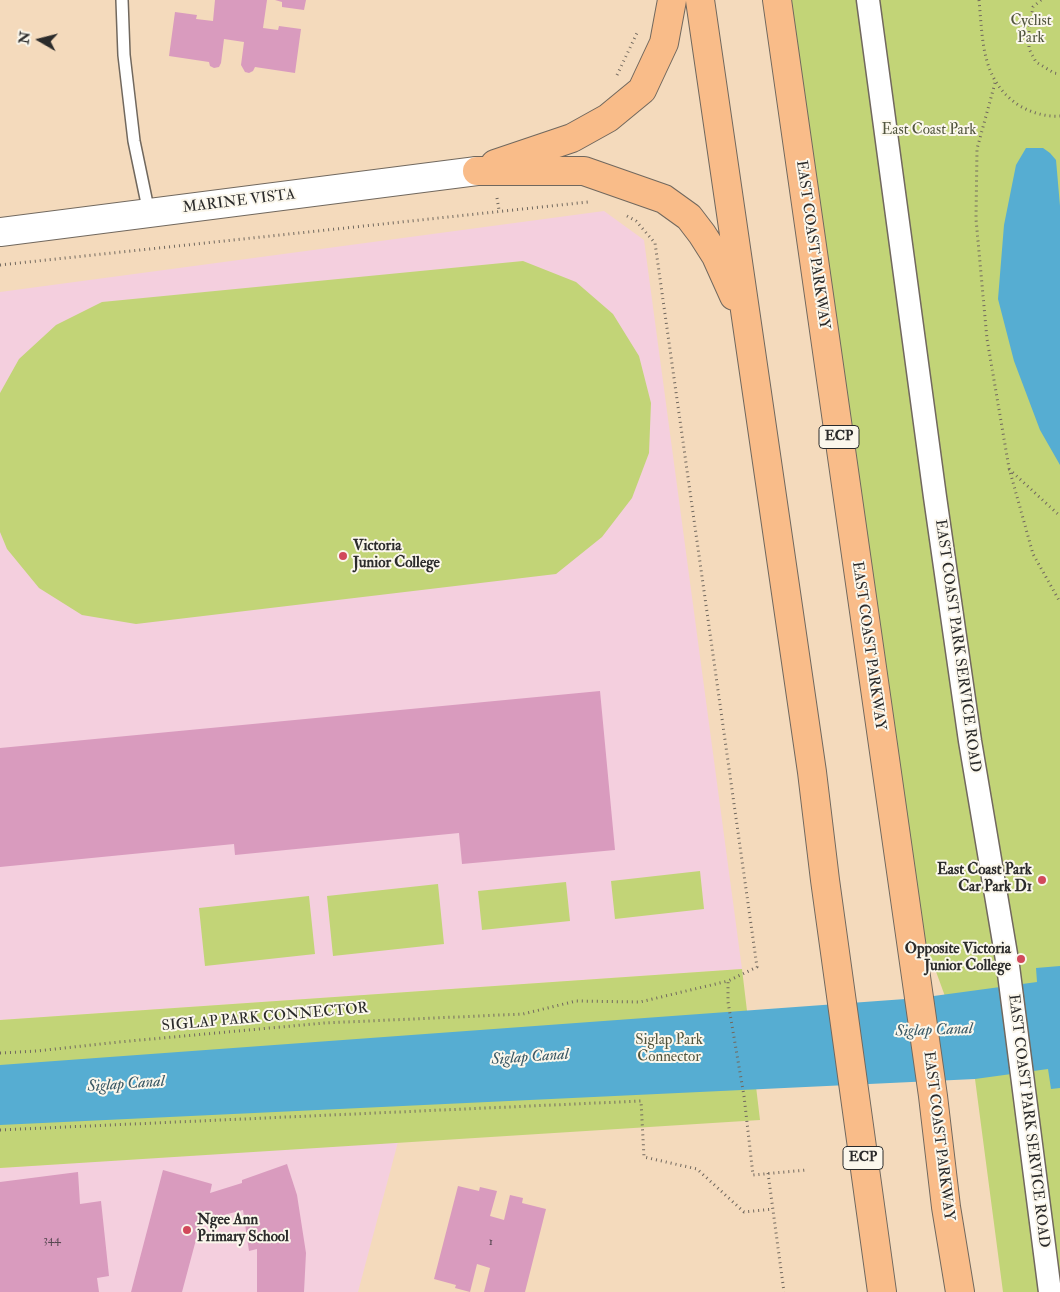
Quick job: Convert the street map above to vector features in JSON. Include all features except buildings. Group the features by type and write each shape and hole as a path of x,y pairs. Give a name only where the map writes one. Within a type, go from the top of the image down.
{"highway":[{"path":"477,171 572,138 608,118 642,90 664,43 672,0"},
{"name":"ECP","path":"700,0 812,772 854,1099 882,1292"},
{"name":"EAST COAST PARKWAY","path":"777,0 900,874 917,978 946,1207 960,1292"},
{"path":"477,171 584,171 664,199 689,218 702,234 716,256 748,329"}],"street":[{"name":"EAST COAST PARK SERVICE ROAD","path":"868,0 968,732 1008,966 1050,1292"},
{"name":"MARINE VISTA","path":"0,232 477,171"}],"lane":[{"path":"122,0 124,55 134,141 149,213"}],"path":[{"path":"979,0 986,62 995,83 1010,99 1030,111 1051,117 1060,116"},
{"path":"1034,0 1029,30 1029,49 1036,62 1054,73 1060,74"},
{"path":"1033,7 1041,0"},
{"path":"612,83 638,31"},
{"path":"995,83 977,149 976,219 988,339 1008,468 1033,554 1060,602"},
{"path":"0,266 499,210 588,202 596,203"},
{"name":"SIGLAP PARK CONNECTOR","path":"0,1053 37,1051 324,1022 523,1014 576,1001 640,1002 728,981 757,967 655,243 636,221 619,211"},
{"path":"1008,468 1060,516"},
{"path":"728,981 728,1002 744,1096 752,1175 806,1170"},
{"path":"0,1130 641,1101 644,1157 697,1170 744,1212 773,1209"},
{"path":"768,1173 784,1292"}],"shaded area":[{"name":"Victoria Junior College","path":"604,211 644,240 742,969 0,1020 0,292"},
{"name":"Ngee Ann Primary School","path":"398,1142 358,1292 0,1292 0,1168"}],"green space":[{"name":"East Coast Park","path":"778,0 1060,0 1060,1292 1003,1292 975,1079 901,875"},
{"path":"523,261 576,282 613,314 639,356 651,403 649,453 632,498 602,537 556,574 136,624 82,615 39,588 7,549 0,532 0,393 19,359 56,325 102,302"},
{"path":"700,871 704,909 615,919 611,881"},
{"path":"566,882 570,921 482,930 478,891"},
{"path":"438,884 444,944 333,956 327,896"},
{"path":"309,896 315,954 205,966 199,908"},
{"name":"Siglap Park Connector","path":"742,969 760,1120 0,1168 0,1020"}],"water":[{"path":"1026,148 1043,148 1056,160 1060,206 1060,465 1040,430 1014,361 998,299 1004,225 1016,165"},
{"name":"Siglap Canal","path":"1060,966 1060,1088 1051,1089 1048,1069 975,1079 0,1125 0,1065 919,998 1037,982 1036,968"}],"place":[{"name":"Victoria Junior College","path":"343,556"},
{"name":"East Coast Park Car Park D1","path":"1042,880"},
{"name":"Opposite Victoria Junior College","path":"1021,959"},
{"name":"Ngee Ann Primary School","path":"187,1230"}],"park label":[{"name":"Cyclist Park","path":"1031,30"}]}
